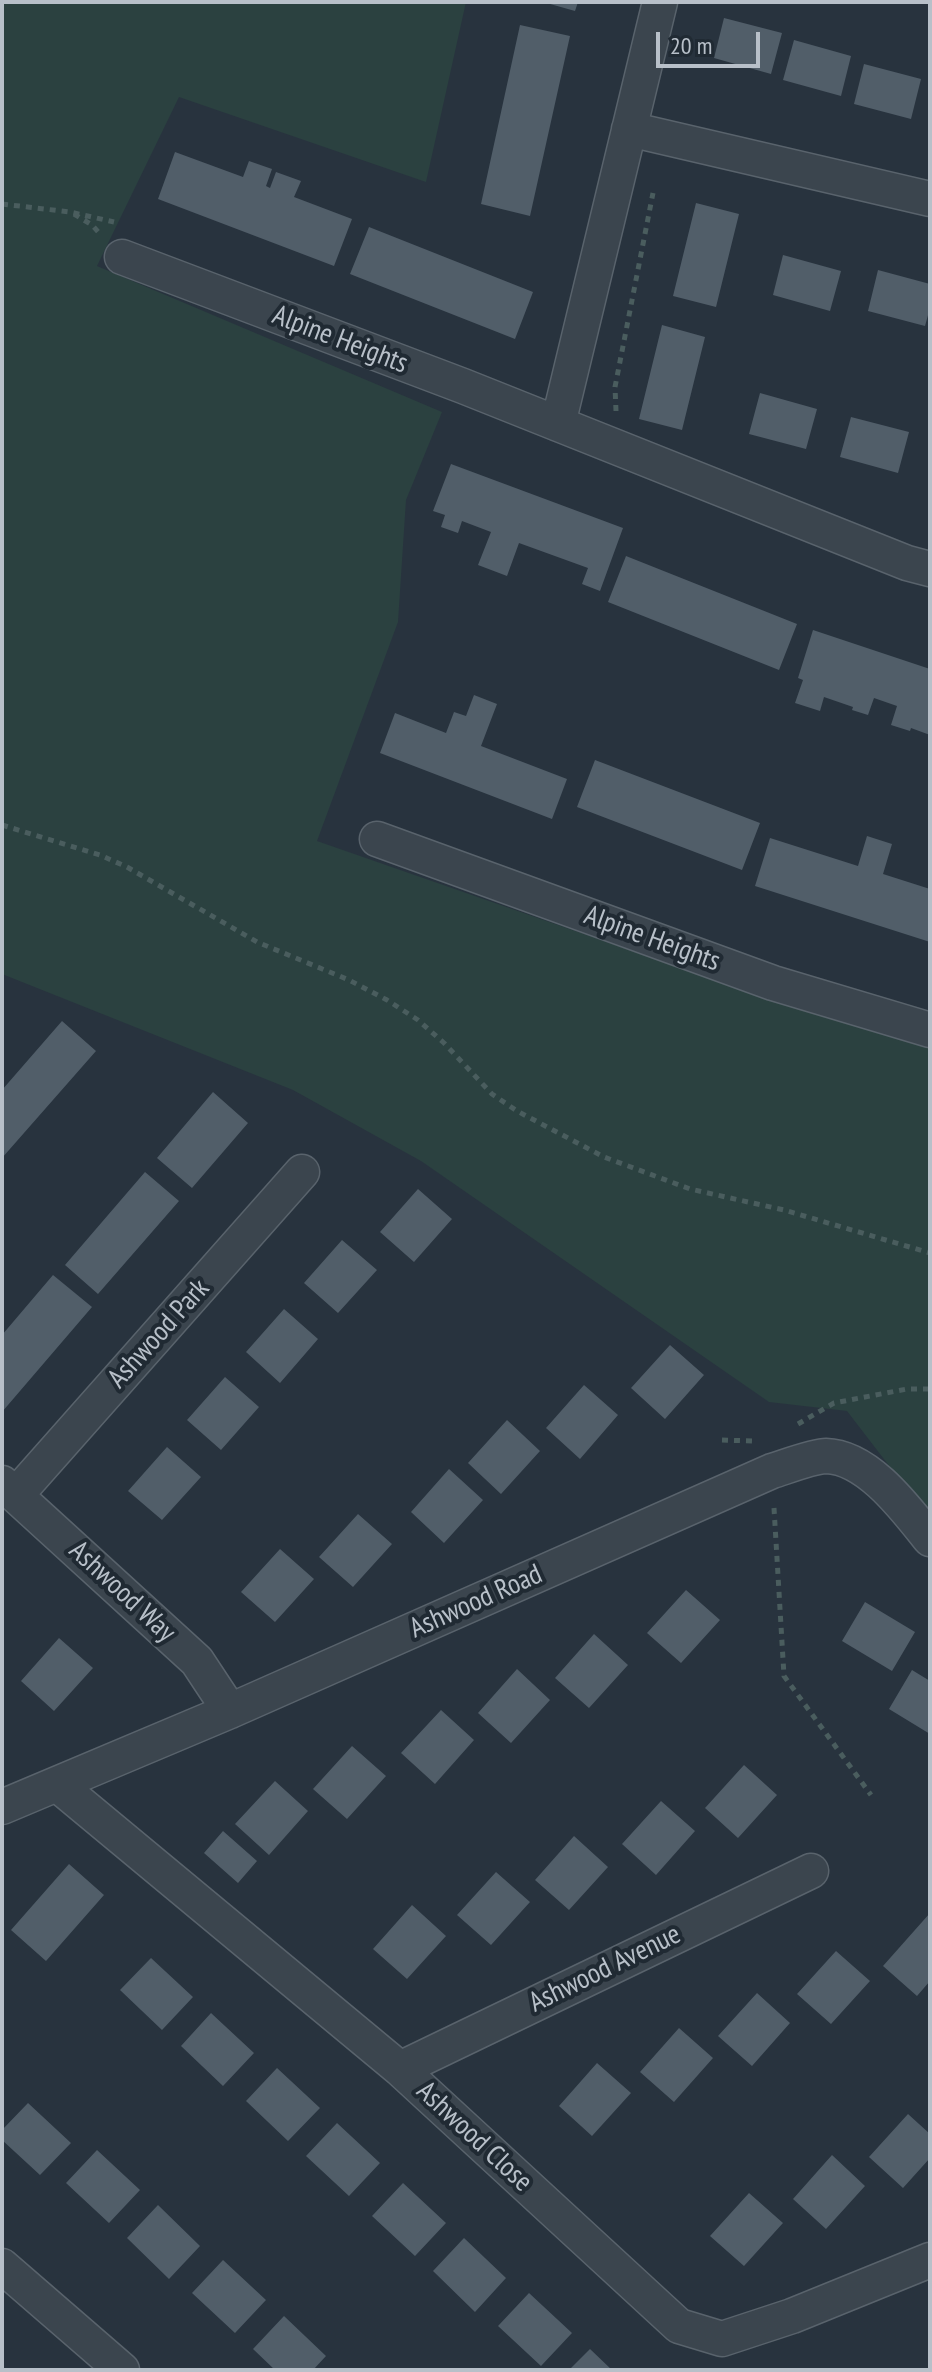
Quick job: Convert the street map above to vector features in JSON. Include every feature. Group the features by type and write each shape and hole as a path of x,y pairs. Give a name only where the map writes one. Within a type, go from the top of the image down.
{"street":[{"path":"558,424 660,2"},
{"path":"629,129 930,199"},
{"name":"Alpine Heights","path":"124,241 558,424 907,563 930,569"},
{"name":"Alpine Heights","path":"377,839 773,983 930,1030"},
{"name":"Ashwood Park","path":"9,1489 302,1172"},
{"name":"Ashwood Road","path":"2,1807 230,1711 772,1471 825,1456 859,1464 905,1508 930,1539"},
{"name":"Ashwood Way","path":"9,1489 197,1661 230,1711"},
{"name":"Ashwood Close","path":"58,1785 400,2069 679,2326 722,2339 792,2316 930,2260"},
{"name":"Ashwood Avenue","path":"400,2069 811,1871"},
{"path":"2,2266 122,2370"}],"path":[{"path":"616,411 615,387 653,193"},
{"path":"2,204 70,212 124,241"},
{"path":"2,825 100,855 127,867 257,942 349,980 387,1000 418,1020 444,1043 492,1094 529,1118 604,1157 690,1189 784,1210 930,1253"},
{"path":"790,1429 834,1403 907,1389 930,1389"},
{"path":"722,1440 753,1441"},
{"path":"774,1508 784,1676 871,1795"}],"green space":[{"path":"2,2 466,2 426,182 179,97 97,266 442,412 406,500 398,622 317,841 690,971 930,1046 930,1519 847,1411 769,1402 421,1161 293,1090 2,974"}],"building":[{"path":"543,2 578,2 575,11"},
{"path":"724,18 782,33 771,74 714,58"},
{"path":"520,25 570,36 530,216 481,204"},
{"path":"794,40 851,56 841,96 783,80"},
{"path":"864,64 921,79 911,119 854,104"},
{"path":"175,152 243,177 249,161 272,169 266,186 270,188 276,172 301,181 294,197 352,219 334,266 158,199"},
{"path":"696,203 739,214 716,307 673,296"},
{"path":"369,227 533,292 515,339 350,274"},
{"path":"783,255 841,271 830,311 773,295"},
{"path":"878,270 930,284 930,308 925,326 868,311"},
{"path":"662,325 705,337 682,430 639,419"},
{"path":"760,393 817,409 806,449 749,434"},
{"path":"851,417 909,432 898,473 840,457"},
{"path":"451,464 623,528 600,591 582,584 588,568 519,543 507,576 478,565 491,532 462,521 458,533 441,527 445,515 433,511"},
{"path":"626,556 797,624 779,670 608,602"},
{"path":"813,630 930,669 930,735 891,725 897,706 874,698 868,715 824,697 820,711 795,703 803,680 798,678"},
{"path":"474,695 497,704 481,746 567,779 552,819 380,753 395,713 446,733 454,712 466,716"},
{"path":"595,760 760,823 742,870 577,807"},
{"path":"867,836 892,844 883,874 930,889 930,942 755,886 770,838 858,866"},
{"path":"62,1021 96,1051 2,1158 2,1090"},
{"path":"213,1092 248,1123 192,1188 157,1158"},
{"path":"145,1172 179,1201 98,1294 65,1265"},
{"path":"418,1189 452,1219 414,1262 380,1232"},
{"path":"342,1240 377,1270 338,1313 304,1283"},
{"path":"53,1275 92,1307 2,1412 2,1335"},
{"path":"284,1309 318,1339 280,1383 246,1352"},
{"path":"670,1345 704,1375 665,1419 631,1388"},
{"path":"225,1377 259,1407 221,1450 187,1420"},
{"path":"584,1385 618,1415 580,1459 546,1428"},
{"path":"507,1420 540,1451 501,1494 468,1463"},
{"path":"167,1447 201,1477 162,1520 128,1491"},
{"path":"449,1469 483,1500 444,1543 411,1512"},
{"path":"358,1514 392,1544 353,1587 319,1557"},
{"path":"280,1549 314,1579 275,1622 241,1592"},
{"path":"686,1590 720,1620 681,1663 647,1633"},
{"path":"865,1602 915,1632 892,1671 842,1641"},
{"path":"594,1634 628,1665 589,1708 555,1678"},
{"path":"59,1638 93,1668 54,1711 21,1681"},
{"path":"517,1669 550,1700 511,1743 478,1713"},
{"path":"912,1670 930,1681 930,1734 889,1709"},
{"path":"441,1710 474,1740 435,1784 401,1753"},
{"path":"352,1746 386,1776 347,1819 313,1789"},
{"path":"744,1765 777,1795 738,1838 705,1808"},
{"path":"275,1781 308,1811 269,1855 235,1824"},
{"path":"661,1801 695,1831 656,1875 622,1844"},
{"path":"223,1831 257,1861 238,1883 204,1853"},
{"path":"574,1836 608,1867 569,1910 535,1880"},
{"path":"69,1864 104,1895 46,1961 11,1930"},
{"path":"496,1872 530,1902 491,1945 457,1915"},
{"path":"412,1905 446,1936 407,1979 373,1949"},
{"path":"930,1913 930,1981 917,1996 883,1966"},
{"path":"836,1951 870,1981 831,2024 797,1994"},
{"path":"151,1958 193,1997 162,2030 120,1990"},
{"path":"757,1993 790,2023 752,2066 718,2036"},
{"path":"211,2013 254,2053 223,2086 181,2046"},
{"path":"679,2028 713,2058 674,2102 640,2072"},
{"path":"597,2063 631,2093 592,2136 559,2106"},
{"path":"277,2068 320,2108 288,2141 246,2101"},
{"path":"28,2103 71,2143 40,2175 2,2140 2,2130"},
{"path":"908,2114 930,2134 930,2158 903,2188 869,2157"},
{"path":"337,2123 380,2163 349,2196 306,2156"},
{"path":"97,2150 140,2190 109,2223 66,2183"},
{"path":"832,2155 865,2186 826,2229 793,2199"},
{"path":"403,2183 446,2223 415,2256 372,2216"},
{"path":"749,2193 783,2223 744,2266 710,2236"},
{"path":"158,2205 200,2246 169,2279 127,2238"},
{"path":"464,2238 506,2278 475,2312 433,2271"},
{"path":"223,2260 266,2300 235,2333 192,2293"},
{"path":"529,2293 572,2333 541,2366 498,2326"},
{"path":"284,2316 326,2356 313,2370 275,2370 253,2349"},
{"path":"590,2349 612,2370 569,2370"}]}
